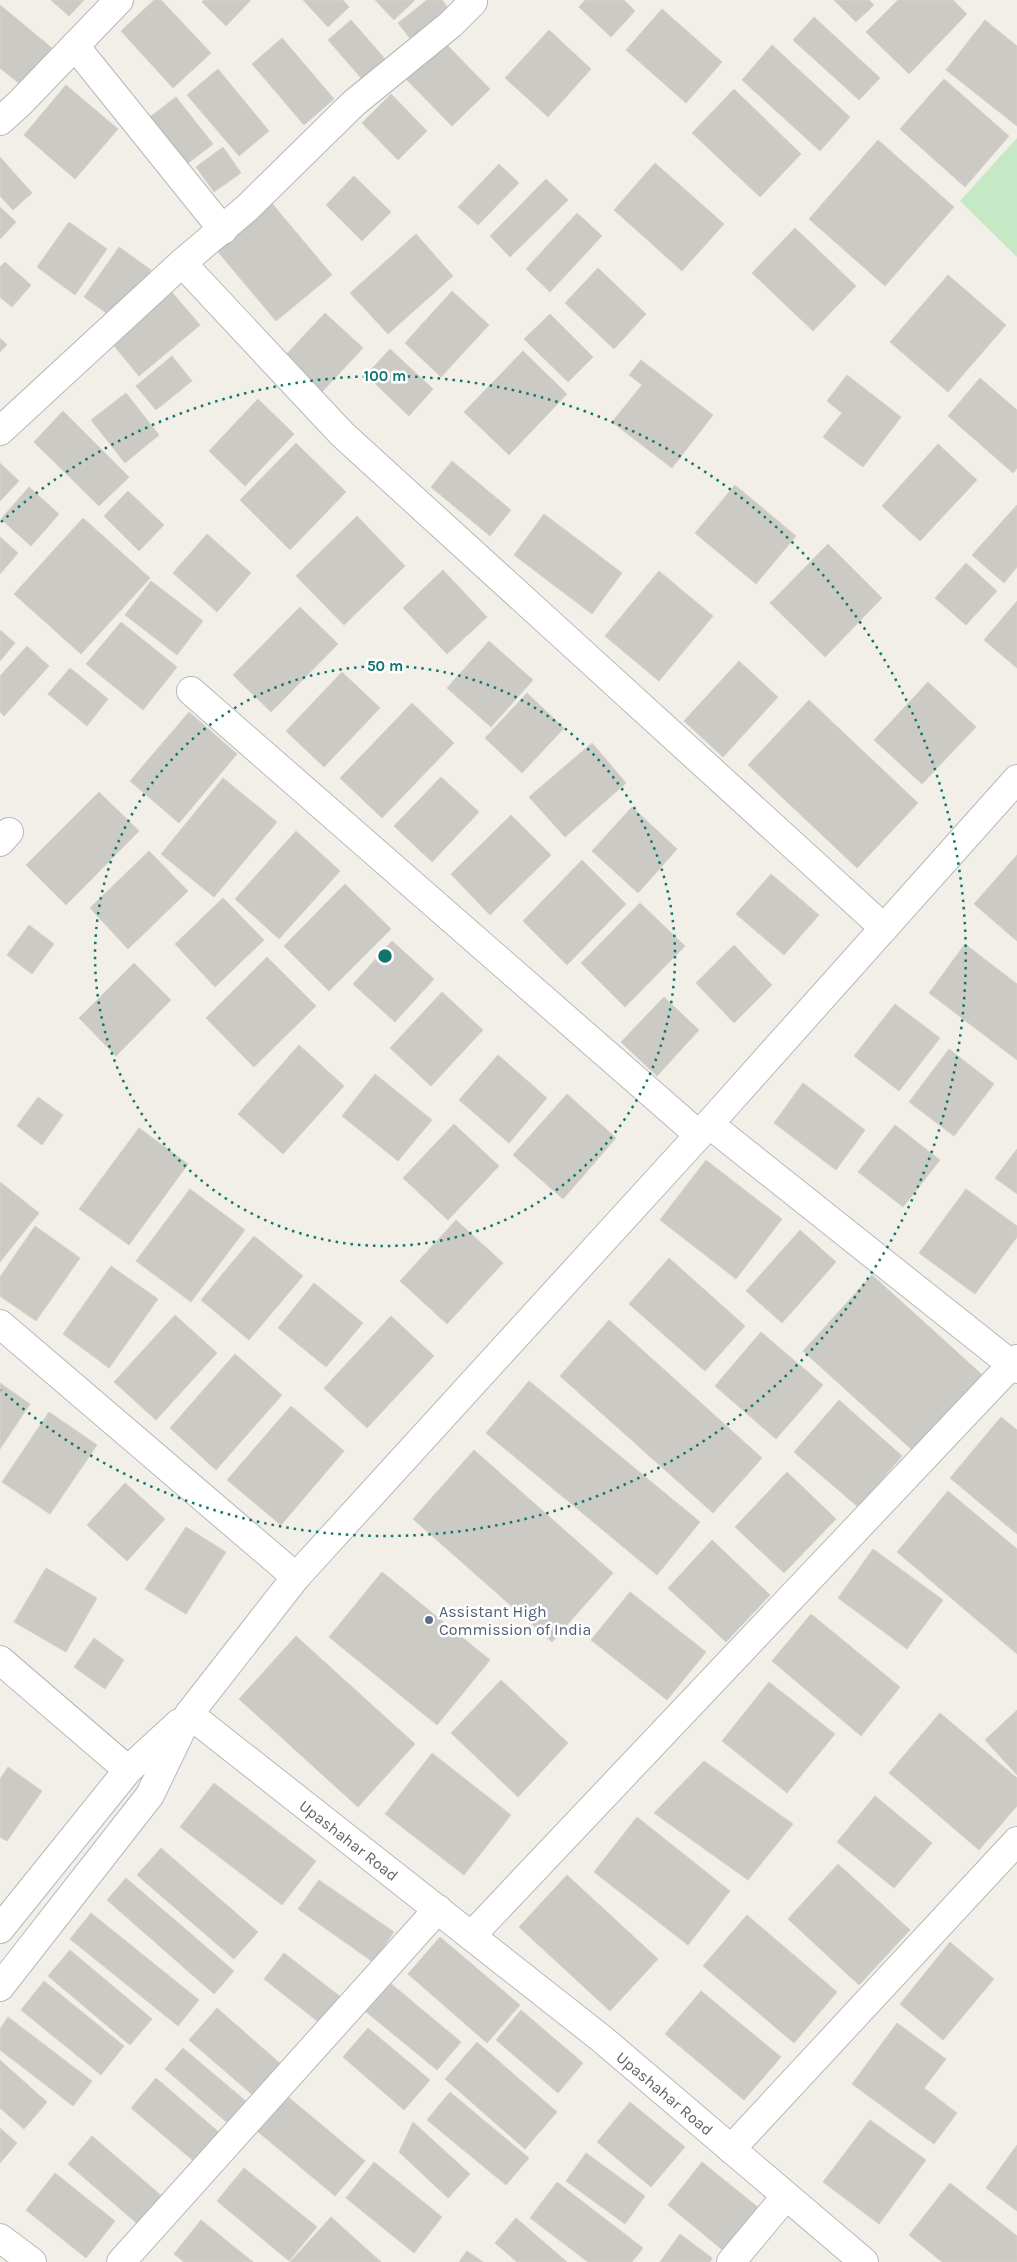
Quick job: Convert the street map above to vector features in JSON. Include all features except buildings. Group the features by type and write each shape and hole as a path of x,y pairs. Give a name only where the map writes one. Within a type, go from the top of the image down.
{"street":[{"path":"0,121 19,104 119,0"},
{"path":"0,431 182,263 223,230 354,104 451,24 473,2 471,0"},
{"path":"75,46 223,230"},
{"path":"182,263 342,434 884,928"},
{"path":"191,691 704,1130 1015,1364 471,1936"},
{"path":"0,1928 128,1770 189,1714 296,1577 704,1130 1017,778"},
{"path":"0,1324 296,1577"},
{"path":"0,1660 128,1770"},
{"path":"0,1987 150,1795 189,1714"},
{"name":"Upashahar Road","path":"189,1714 602,2039 864,2262"},
{"path":"731,2148 1017,1841"},
{"path":"122,2262 438,1910"},
{"path":"732,2262 786,2196"},
{"path":"0,2238 32,2262"}],"green space":[{"path":"1017,138 1017,257 960,201"}],"place":[{"name":"Assistant High Commission of India","path":"429,1620"}]}
